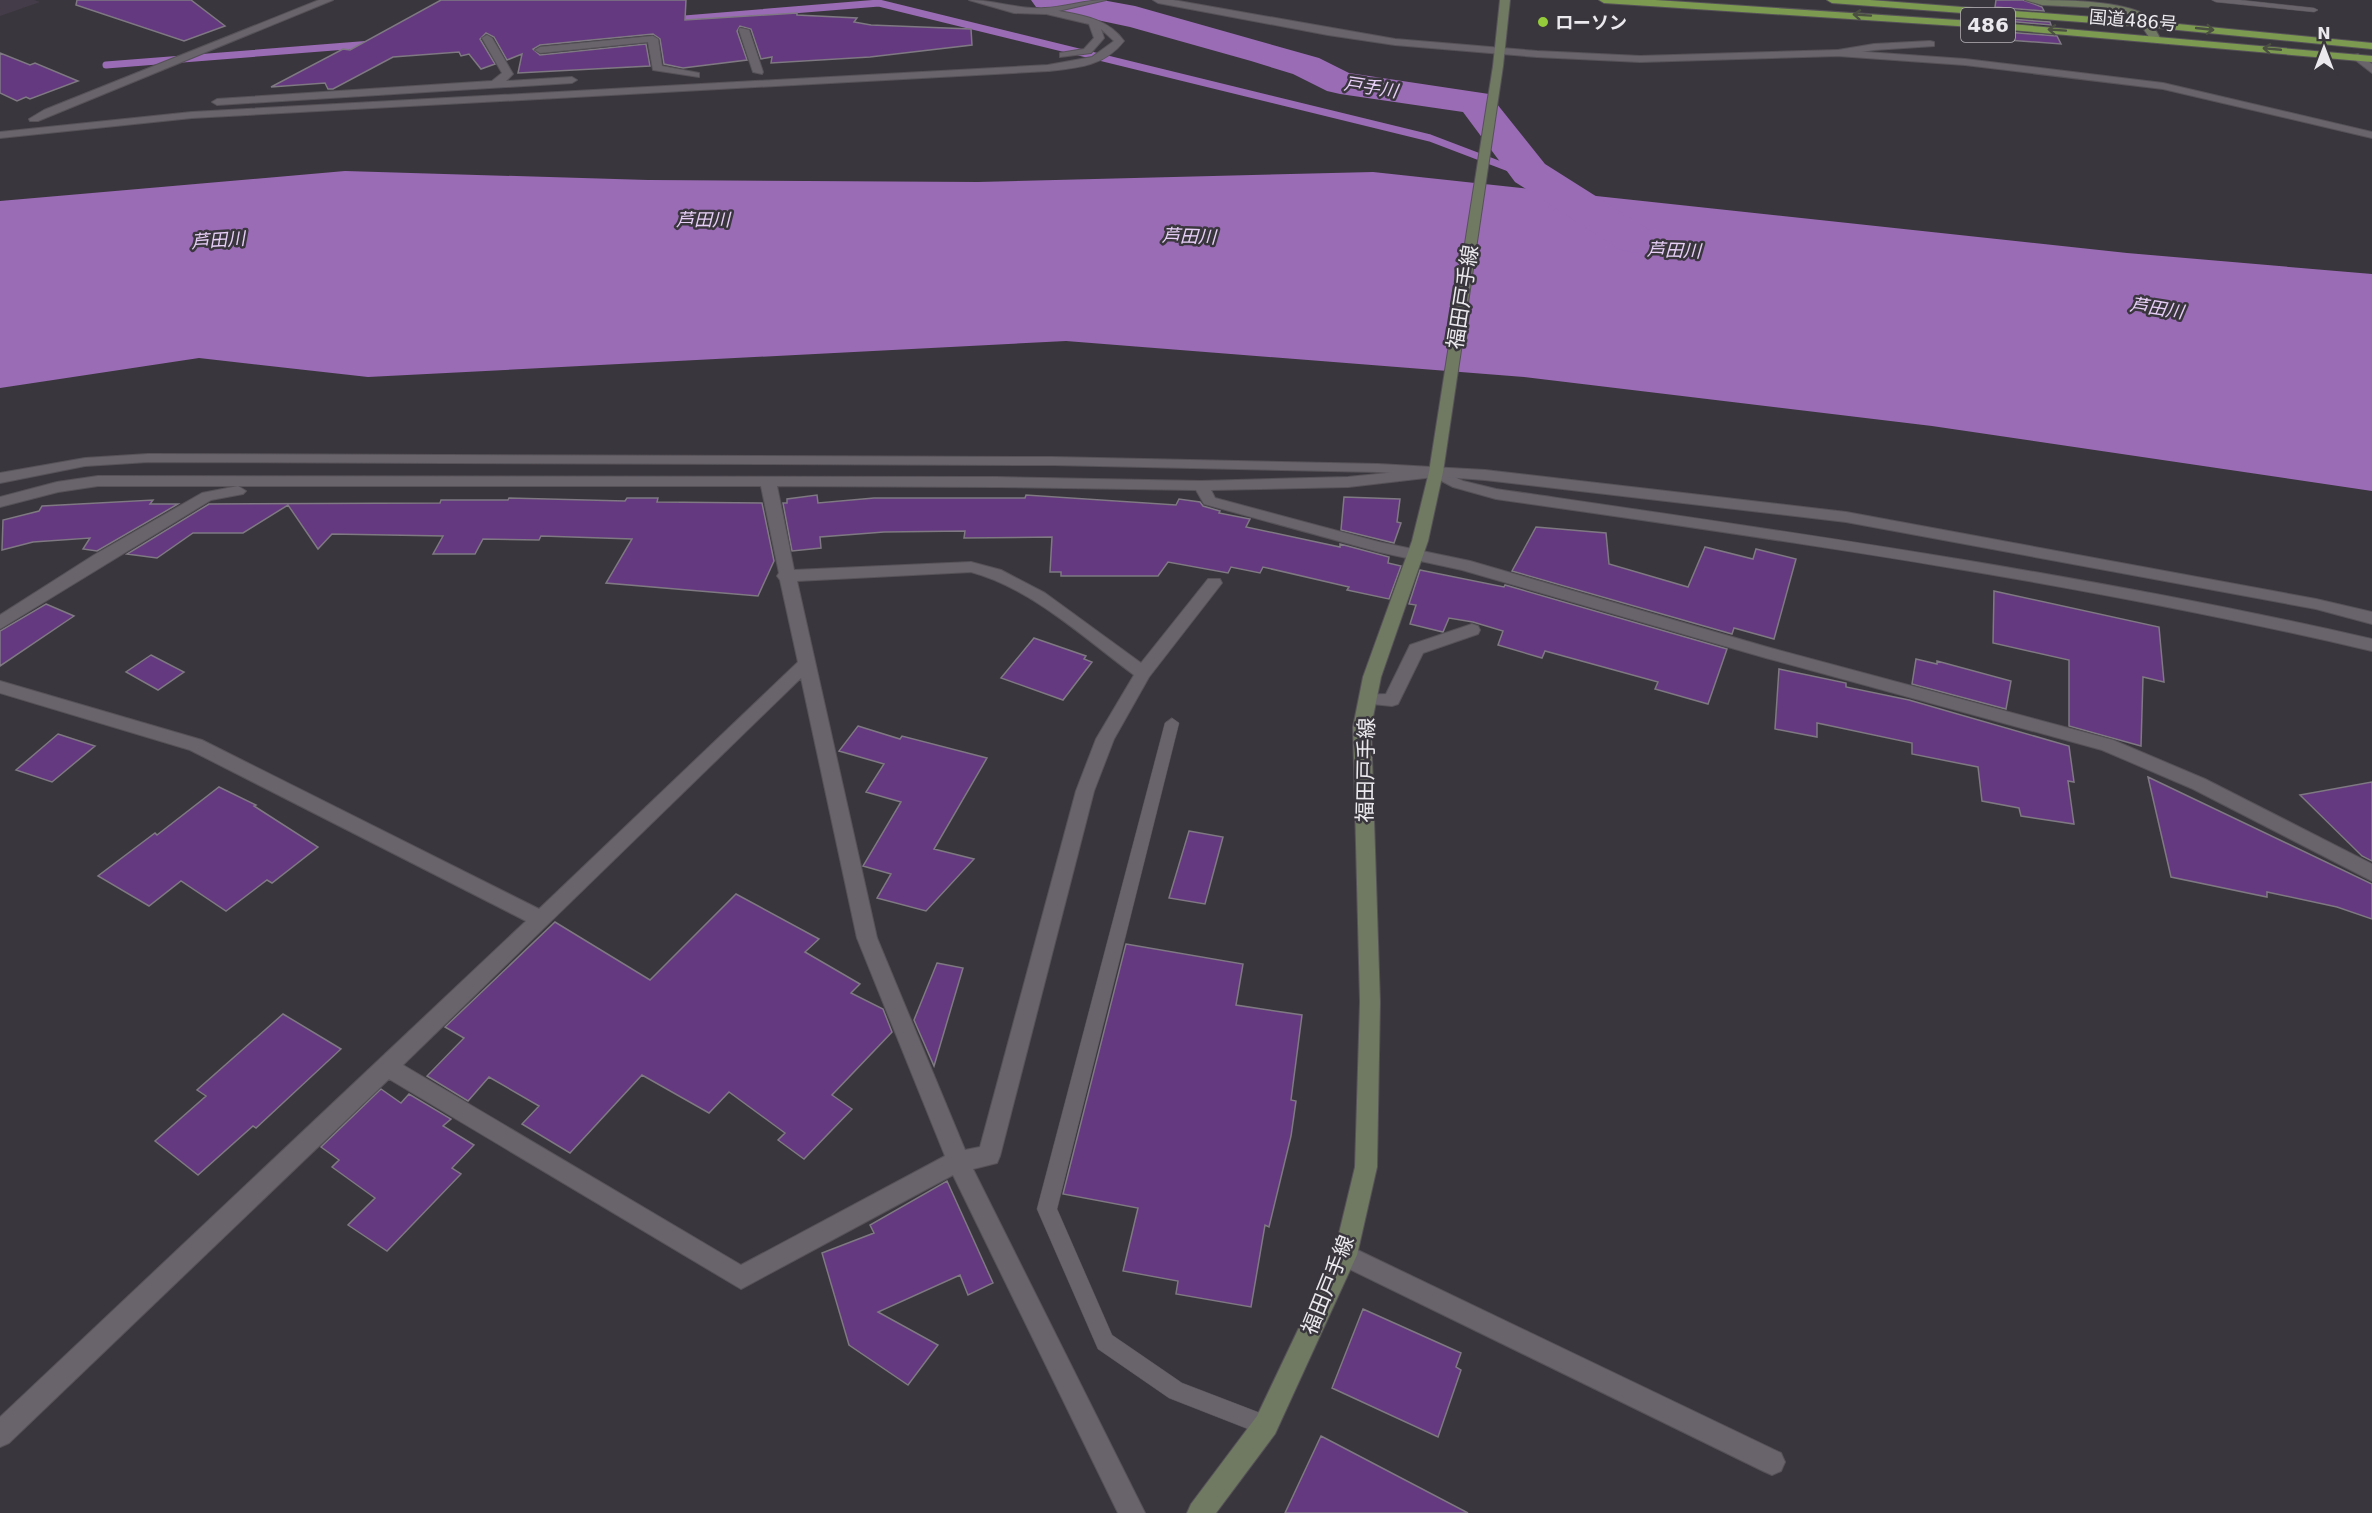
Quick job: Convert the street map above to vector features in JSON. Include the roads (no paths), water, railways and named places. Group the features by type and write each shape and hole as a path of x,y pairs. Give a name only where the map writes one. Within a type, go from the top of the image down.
{"highway":[{"name":"国道486号","path":"1604,0 1818,12 2155,38 2372,58"},
{"name":"国道486号","path":"1832,0 2147,24 2372,46"}],"main road":[{"name":"福田戸手線","path":"1200,1513 1266,1425 1345,1255 1366,1167 1370,1002 1362,727 1372,677 1416,554 1437,467 1498,66 1505,0"},
{"path":"2030,0 2123,8 2139,16 2155,38"}],"street":[{"path":"70,116 29,120 328,0"},
{"path":"0,135 192,115 1048,68 1090,63 1110,53 1119,41 1114,33 1094,23 1045,11 1014,9 974,0"},
{"path":"1045,11 1101,0"},
{"path":"1158,0 1350,36 1499,51 1640,59 1838,53 1965,62 2163,86 2372,135"},
{"path":"2025,0 2030,0"},
{"path":"805,70 1050,58 1087,51 1099,38 1094,23"},
{"path":"744,30 758,72"},
{"path":"488,38 508,74 495,84"},
{"path":"540,50 653,39 657,68 701,74 648,77"},
{"path":"1838,53 1874,47 1930,44"},
{"path":"2358,57 2372,70"},
{"path":"82,115 271,97 590,79"},
{"path":"0,478 85,462 160,458 1052,460 1378,468 1437,467 1485,475 1846,517 2316,604 2372,618"},
{"path":"0,502 57,487 98,481 996,482 1201,486 1348,482 1437,467 1458,484 1496,494 2068,580 2258,617 2372,645"},
{"path":"0,623 100,559 207,496 281,483"},
{"path":"769,483 785,576 867,938 958,1161 1132,1513"},
{"path":"1201,486 1209,501 1464,565 1766,652 2107,745 2199,784 2372,873"},
{"path":"785,576 971,567 1001,575 1039,597 1143,673"},
{"path":"387,1067 741,1278 958,1161 989,1156 1085,791 1105,739 1143,673 1214,583"},
{"path":"1368,699 1392,700 1416,649 1472,630"},
{"path":"0,1434 387,1067 806,664"},
{"path":"0,687 195,744 541,919"},
{"path":"1345,1255 1772,1462"}],"lane":[{"path":"2216,0 2314,10"},
{"path":"1172,723 1047,1209 1105,1342 1176,1391 1266,1425"}],"water":[{"name":"芦田川","path":"345,171 648,180 978,182 1373,172 2127,253 2372,274 2372,491 1932,426 1524,377 1066,341 368,377 199,358 0,388 0,201"}],"waterway":[{"name":"戸手川","path":"1048,0 1135,17 1264,53 1306,66 1340,83 1475,102 1530,173 1635,240"},
{"path":"672,20 879,3 1430,138 1522,173 1565,199"},
{"path":"106,65 372,44"}],"place":[{"name":"ローソン","path":"1543,22"}]}
